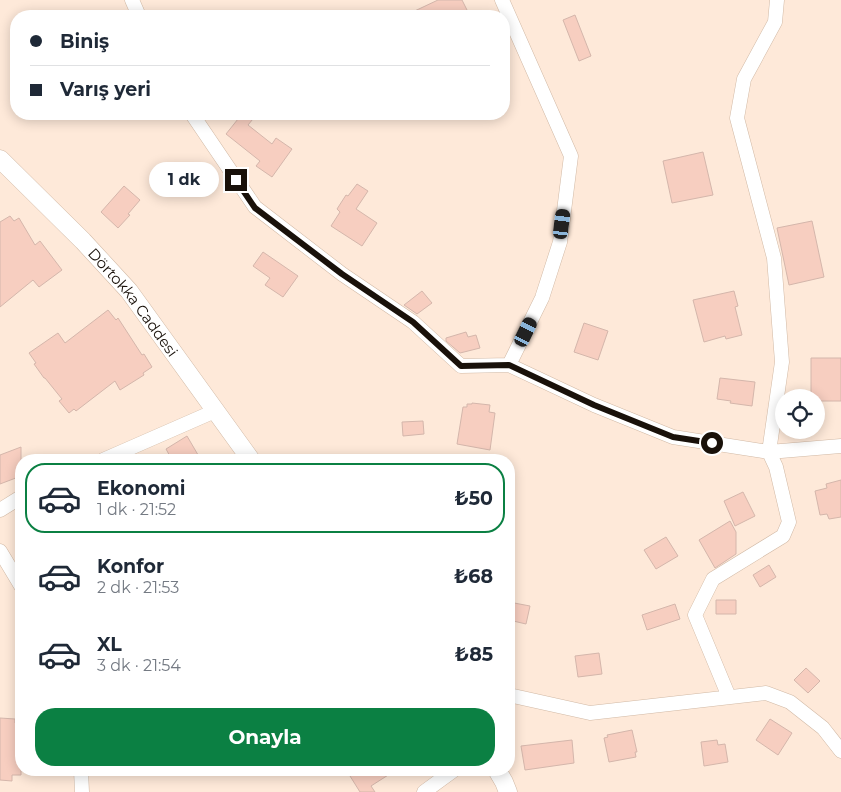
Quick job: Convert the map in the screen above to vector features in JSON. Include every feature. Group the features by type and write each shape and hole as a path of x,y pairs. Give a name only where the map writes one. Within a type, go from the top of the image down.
{"street":[{"path":"729,697 694,615 713,579 783,536 789,522 776,467 769,452 782,362 774,258 738,118 744,79 775,22 777,0"},
{"path":"509,365 542,298 560,242 571,156 510,18"},
{"path":"196,120 255,208 342,274 413,322 461,366 509,365 594,405 673,437 769,452 841,446"},
{"name":"Dörtokka Caddesi","path":"0,160 83,241 129,291 247,454"},
{"path":"117,454 215,411"},
{"path":"0,510 15,501"},
{"path":"0,551 15,576"},
{"path":"515,696 590,712 766,693 790,702 823,728 841,750"},
{"path":"81,776 82,792"},
{"path":"424,792 446,776"},
{"path":"500,776 508,792"}],"building":[{"path":"438,0 462,0 467,10 417,10"},
{"path":"575,15 591,56 579,61 563,20"},
{"path":"237,120 252,120 248,125 272,144 276,138 292,149 272,177 256,166 260,161 226,134"},
{"path":"703,152 713,195 672,203 663,161"},
{"path":"357,184 368,191 356,209 377,223 362,246 331,226 340,212 337,209 346,195 348,196"},
{"path":"124,186 140,200 118,228 101,212"},
{"path":"10,216 14,221 19,218 35,245 40,241 62,270 39,287 33,280 0,307 0,222"},
{"path":"812,221 824,277 789,285 777,228"},
{"path":"263,252 298,276 283,297 265,285 270,278 253,266"},
{"path":"422,291 432,303 417,314 404,305"},
{"path":"734,291 738,306 735,307 742,335 726,339 725,336 704,342 693,300"},
{"path":"108,310 116,320 118,318 152,367 143,373 144,375 120,390 115,381 76,411 74,409 69,413 59,401 62,399 34,364 36,363 29,353 58,333 65,343"},
{"path":"584,323 608,331 598,360 574,352"},
{"path":"466,332 468,337 476,335 480,348 460,353 446,341 446,338"},
{"path":"811,358 841,358 841,401 825,401 825,389 811,389"},
{"path":"720,378 755,382 752,406 717,399"},
{"path":"467,404 490,405 489,412 495,413 490,450 457,444 463,407 467,407"},
{"path":"423,421 424,434 403,436 402,422"},
{"path":"187,436 198,454 169,454 166,449"},
{"path":"21,447 21,454 15,454 15,478 0,484 0,455"},
{"path":"841,480 841,517 829,519 827,514 820,515 815,491 827,488 826,484"},
{"path":"743,492 755,516 735,526 724,501"},
{"path":"730,521 736,532 736,554 715,568 699,540"},
{"path":"666,537 678,556 656,569 644,550"},
{"path":"769,565 776,577 760,587 753,575"},
{"path":"716,600 736,600 736,614 716,614"},
{"path":"515,603 530,606 526,624 515,621"},
{"path":"675,604 680,619 647,630 642,615"},
{"path":"599,653 602,674 578,677 575,656"},
{"path":"806,668 820,681 808,693 794,680"},
{"path":"0,718 15,719 15,775 12,775 12,781 0,780"},
{"path":"770,719 792,733 778,755 756,740"},
{"path":"632,730 637,752 635,752 636,757 609,762 604,738 608,737 607,735"},
{"path":"572,740 574,763 525,770 521,746"},
{"path":"717,740 718,745 725,744 728,762 704,766 701,742"},
{"path":"350,776 387,776 371,786 375,792 360,792"}],"route":[{"path":"236,180 255,208 342,274 413,322 461,366 509,365 594,405 673,437 712,443"}]}
